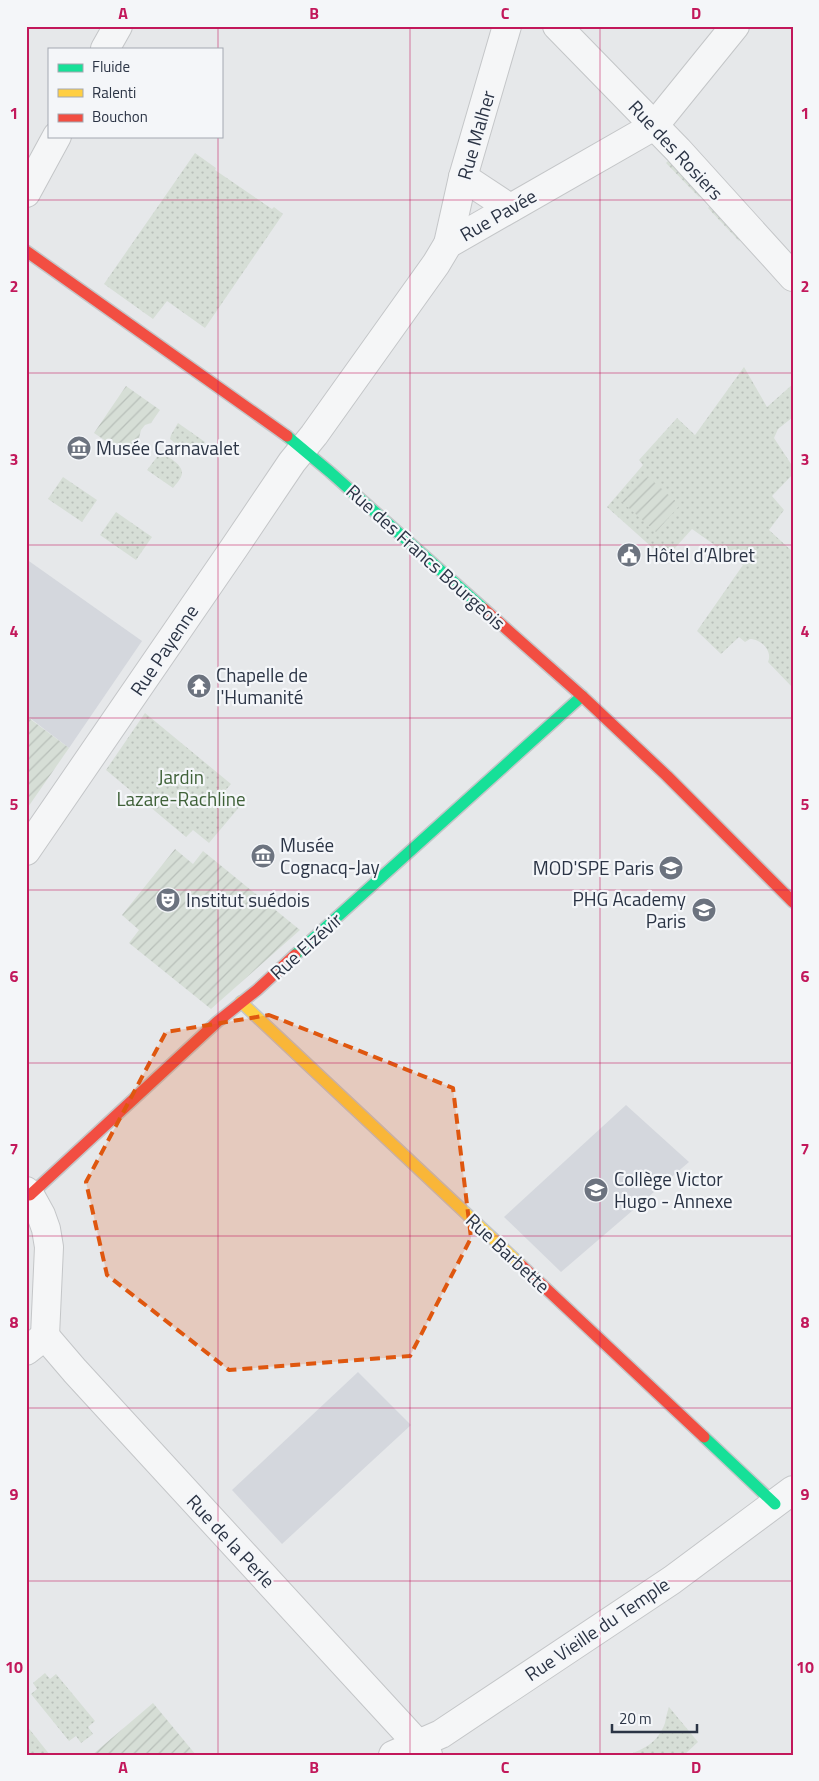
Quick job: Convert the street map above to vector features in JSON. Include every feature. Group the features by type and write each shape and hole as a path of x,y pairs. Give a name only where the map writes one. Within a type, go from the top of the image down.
{"street":[{"path":"106,48 118,26"},
{"name":"Rue Malher","path":"448,244 463,177 507,26"},
{"name":"Rue des Rosiers","path":"557,26 654,126 793,277"},
{"name":"Rue Pavée","path":"303,449 436,264 448,244 654,126 735,26"},
{"path":"26,194 56,138"},
{"path":"463,177 510,208"},
{"name":"Rue des Francs Bourgeois","path":"26,251 303,449 582,696 668,776 793,902"},
{"name":"Rue Payenne","path":"26,851 292,462 303,449"},
{"name":"Rue Elzévir","path":"28,1193 209,1029 257,990 582,696"},
{"name":"Rue Barbette","path":"241,1002 784,1497"},
{"path":"28,1193 46,1230 49,1247 35,1344"},
{"name":"Rue de la Perle","path":"35,1344 88,1386 424,1750"},
{"name":"Rue Vieille du Temple","path":"393,1755 424,1750 440,1734 672,1580 784,1497"}],"highlighted area":[{"path":"269,1015 453,1088 471,1238 410,1356 229,1370 107,1275 86,1182 166,1032"}],"shaded area":[{"path":"26,559 142,641 69,748 26,715"},
{"name":"Collège Victor Hugo - Annexe","path":"626,1105 689,1162 561,1272 504,1217"},
{"path":"358,1372 411,1425 282,1544 232,1490"}],"green space":[{"path":"195,153 216,168 215,170 272,209 274,207 283,214 205,328 167,301 153,319 104,284"},
{"path":"670,159 703,194 699,197 666,163"},
{"path":"712,204 743,237 739,241 708,208"},
{"path":"744,367 767,407 793,384 793,417 778,429 774,438 793,467 793,474 772,496 784,510 769,530 793,552 793,688 768,662 769,654 762,643 750,639 745,642 739,637 721,654 697,631 743,565 692,529 665,559 607,507 643,465 639,460 677,418 695,435"},
{"path":"126,386 160,410 151,423 145,425 141,430 138,442 128,456 94,433"},
{"path":"178,423 205,442 197,453 189,454 170,439"},
{"path":"160,453 174,461 182,470 181,478 173,488 147,470"},
{"path":"645,474 680,505 656,532 621,501"},
{"path":"63,477 97,500 82,522 48,499"},
{"path":"116,512 152,537 136,560 100,535"},
{"name":"Jardin Lazare-Rachline","path":"145,713 231,784 224,792 241,805 209,843 193,830 186,837 106,770"},
{"path":"26,716 69,748 26,810"},
{"path":"175,849 193,864 203,851 300,930 211,1009 129,943 139,930 122,915"},
{"path":"45,1673 50,1679 56,1674 95,1721 88,1727 93,1734 81,1743 76,1736 69,1741 31,1694 37,1689 33,1683"},
{"path":"153,1703 196,1755 92,1755"},
{"path":"669,1707 698,1742 684,1755 627,1755 640,1750 655,1740 665,1723"},
{"path":"26,1725 50,1755 26,1755"}],"traffic: fast":[{"path":"287,436 484,609"},
{"path":"295,955 582,696"},
{"path":"704,1437 775,1504"}],"traffic: slow":[{"path":"241,1002 522,1266"}],"traffic: jam":[{"path":"26,251 287,436"},
{"path":"484,609 582,696 667,776 793,902"},
{"path":"30,1195 217,1022 257,990 295,955"},
{"path":"522,1266 704,1437"}],"place":[{"name":"Musée Carnavalet","path":"79,448"},
{"name":"Hôtel d’Albret","path":"629,555"},
{"name":"Chapelle de l'Humanité","path":"199,686"},
{"name":"Musée Cognacq-Jay","path":"263,856"},
{"name":"MOD'SPE Paris","path":"671,868"},
{"name":"Institut suédois","path":"168,900"},
{"name":"PHG Academy Paris","path":"704,910"},
{"name":"Collège Victor Hugo - Annexe","path":"596,1190"}]}
